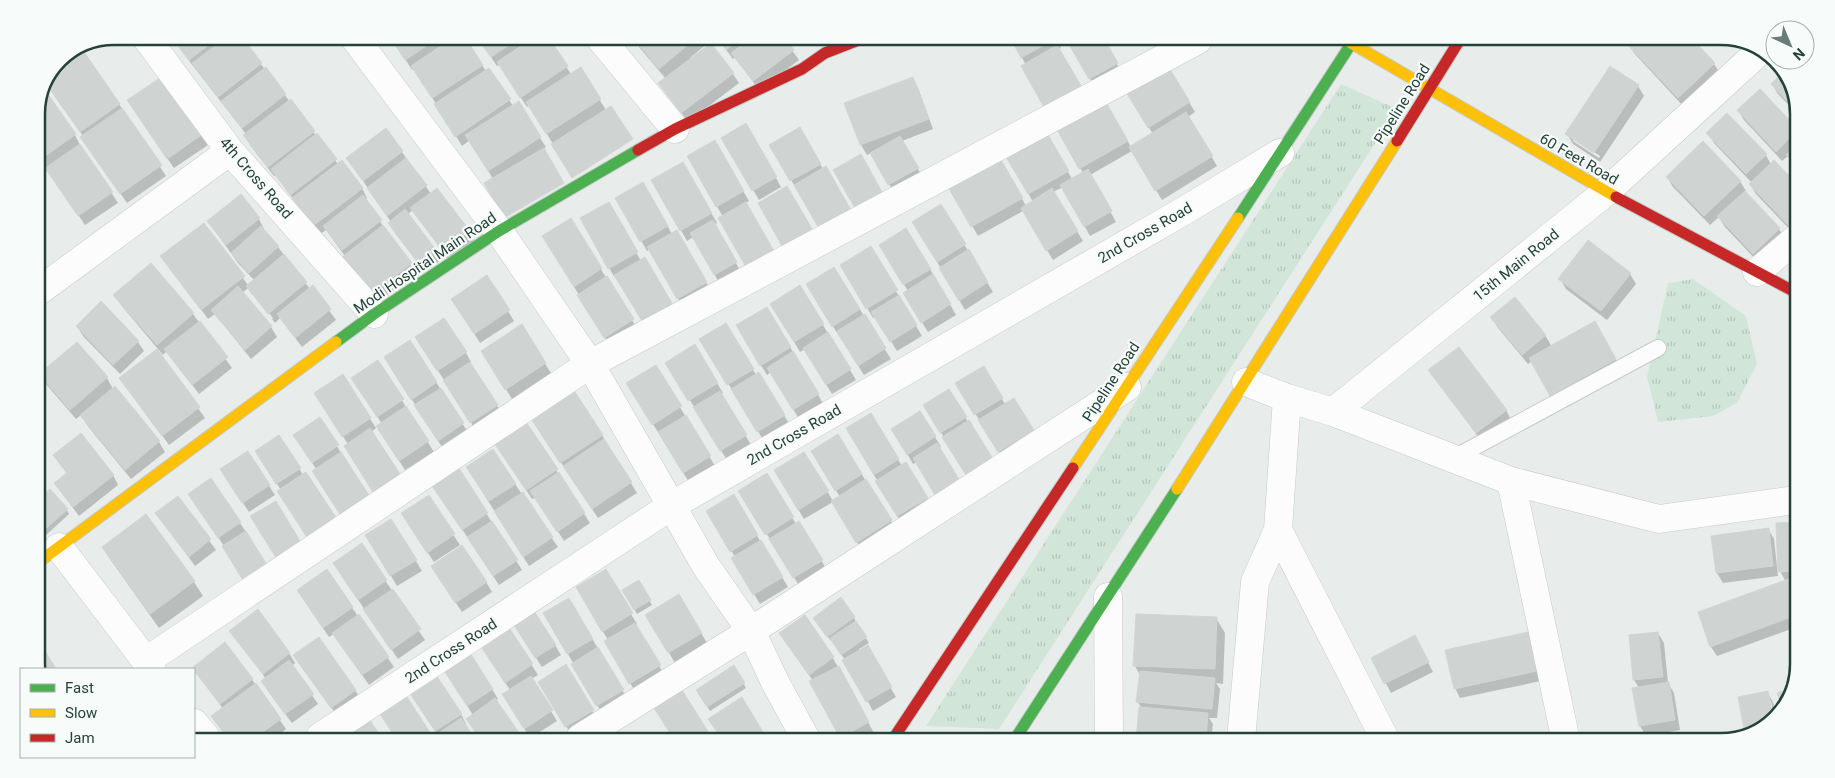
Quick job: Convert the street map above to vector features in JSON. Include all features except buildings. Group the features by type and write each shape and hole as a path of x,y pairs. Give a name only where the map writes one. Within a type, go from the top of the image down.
{"main road":[{"name":"Pipeline Road","path":"897,733 1127,387 1350,45"},
{"name":"60 Feet Road","path":"1357,45 1429,90 1606,192 1790,289"},
{"name":"Pipeline Road","path":"1019,733 1246,382 1457,45"},
{"name":"Modi Hospital Main Road","path":"45,557 374,314 500,230 675,129 802,68 820,46"}],"street":[{"name":"4th Cross Road","path":"152,45 230,151 374,314"},
{"path":"360,45 500,230 590,364 706,566 751,631 775,682 803,733"},
{"path":"606,45 675,129"},
{"path":"59,547 149,665 590,364 1189,45"},
{"name":"15th Main Road","path":"1333,412 1606,192 1756,54"},
{"path":"45,286 230,151"},
{"name":"2nd Cross Road","path":"326,733 671,506 1165,222 1280,153"},
{"path":"1757,272 1790,244"},
{"path":"1246,382 1287,398 1333,412 1511,481 1659,520 1790,501"},
{"path":"588,733 751,631 1127,387"},
{"path":"1242,733 1255,582 1278,530 1287,398"},
{"path":"1511,481 1564,733"},
{"path":"1278,530 1382,733"},
{"path":"1108,597 1109,733"}],"lane":[{"path":"1452,459 1658,348"}],"green space":[{"path":"1341,84 1397,109 999,729 926,726"},
{"path":"1693,279 1746,316 1757,364 1737,403 1713,416 1658,422 1647,377 1668,283"}],"traffic: fast":[{"path":"1238,218 1350,45"},
{"path":"336,342 374,314 499,231 638,150"},
{"path":"1019,733 1177,489"}],"traffic: slow":[{"path":"1354,45 1616,197"},
{"path":"1177,489 1397,141"},
{"path":"1073,468 1238,218"},
{"path":"45,557 336,342"}],"traffic: jam":[{"path":"638,150 675,129 802,69 825,53 846,45"},
{"path":"1397,141 1457,45"},
{"path":"1616,197 1790,289"},
{"path":"897,733 1073,468"}]}
